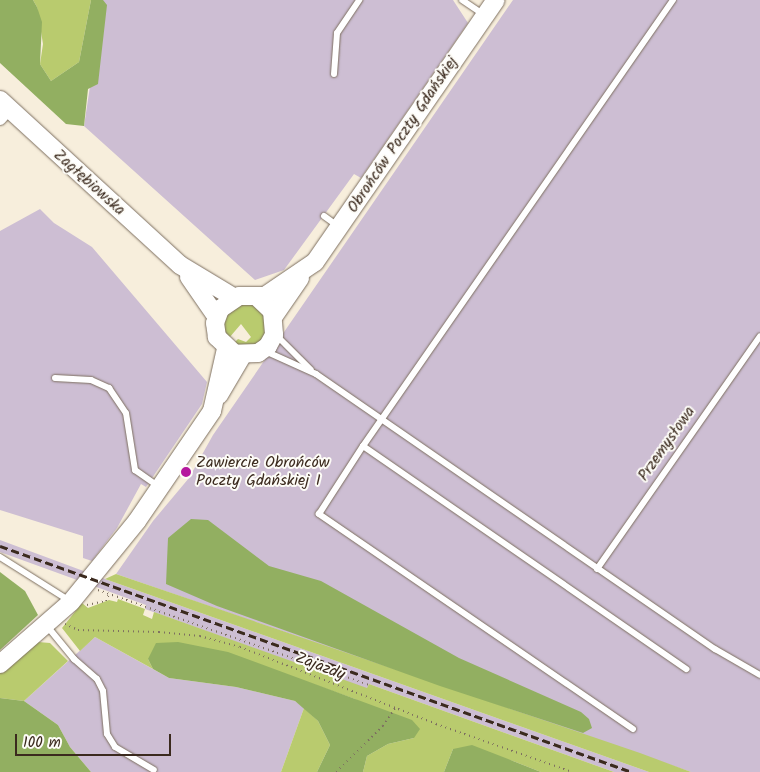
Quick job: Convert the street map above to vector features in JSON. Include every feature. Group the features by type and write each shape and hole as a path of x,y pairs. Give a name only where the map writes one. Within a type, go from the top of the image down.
{"main road":[{"name":"Obrońców Poczty Gdańskiej","path":"275,323 308,268 340,227 496,0"},
{"name":"Zagłębiowska","path":"3,110 180,265 233,297"},
{"name":"Zagłębiowska","path":"180,265 216,316"},
{"name":"Obrońców Poczty Gdańskiej","path":"256,297 266,296 308,268"},
{"path":"233,297 256,297 266,303 275,323 272,340 261,351 234,352 217,337 216,316 224,303 233,297"},
{"path":"0,664 76,601 122,542 206,420 234,352"}],"lane":[{"path":"334,74 337,33 359,0"},
{"path":"462,0 485,16"},
{"path":"633,730 322,518 321,508 673,0"},
{"path":"324,216 340,227"},
{"path":"275,323 278,338 316,374 597,569 746,670 760,675"},
{"name":"Przemysłowa","path":"597,569 760,336"},
{"path":"261,351 316,374"},
{"path":"55,378 91,380 109,388 126,413 135,470 160,488"},
{"path":"363,446 686,668"},
{"path":"0,557 76,601"},
{"path":"52,620 74,659 97,679 103,691 107,734 115,747 154,770"}],"path":[{"path":"93,588 369,685"},
{"path":"76,601 88,606 106,601 109,594"},
{"name":"Zajazdy","path":"52,620 68,628 78,630 159,632 200,636 240,647 395,708 572,772"},
{"path":"336,772 383,726 395,708"}],"shaded area":[{"path":"103,0 453,0 468,23 361,178 354,174 284,270 255,280 84,126"},
{"path":"513,0 760,0 760,772 691,772 116,574 153,521 189,478 213,435"},
{"path":"40,209 54,223 92,247 207,382 202,404 146,487 141,484 117,528 92,561 83,558 83,536 0,510 0,231"},
{"path":"0,540 649,772 614,772 369,684 367,689 145,609 146,605 0,552"},
{"path":"95,637 169,678 236,687 295,701 304,708 281,772 91,772 70,747 58,725 24,701"}],"green space":[{"path":"0,0 33,0 42,22 40,64 51,81 79,62 91,0 103,0 107,5 98,84 88,89 84,126 66,124 0,63"},
{"path":"33,0 91,0 79,62 51,81 40,64 43,44 37,7"},
{"path":"252,302 264,311 268,332 259,344 245,349 234,343 238,339 246,342 251,337 241,324 229,338 221,329 229,307"},
{"path":"191,519 208,520 269,566 321,581 459,658 581,712 589,719 592,728 583,733 440,686 217,606 166,584 168,538"},
{"path":"0,572 25,591 38,615 0,650"},
{"path":"116,574 691,772 649,772 105,579"},
{"path":"118,599 145,609 143,615 152,619 154,612 367,688 369,684 614,772 541,772 513,761 453,749 444,772 363,772 367,756 388,744 414,738 355,699 307,682 148,659 153,669 95,637 80,651 62,628 82,603 88,608 109,600 117,602"},
{"path":"38,642 50,643 68,661 24,701 0,698 0,670"},
{"path":"178,642 228,652 412,720 420,729 414,738 388,744 367,756 363,772 317,772 330,745 318,721 295,701 236,687 169,678 153,669 148,659 156,643"},
{"path":"0,698 24,701 58,725 70,747 91,772 0,772"},
{"path":"304,708 318,721 330,745 317,772 281,772"},
{"path":"472,745 541,772 444,772 453,749"}],"railway":[{"path":"0,546 632,772"}],"place":[{"name":"Zawiercie Obrońców Poczty Gdańskiej I","path":"186,472"}]}
